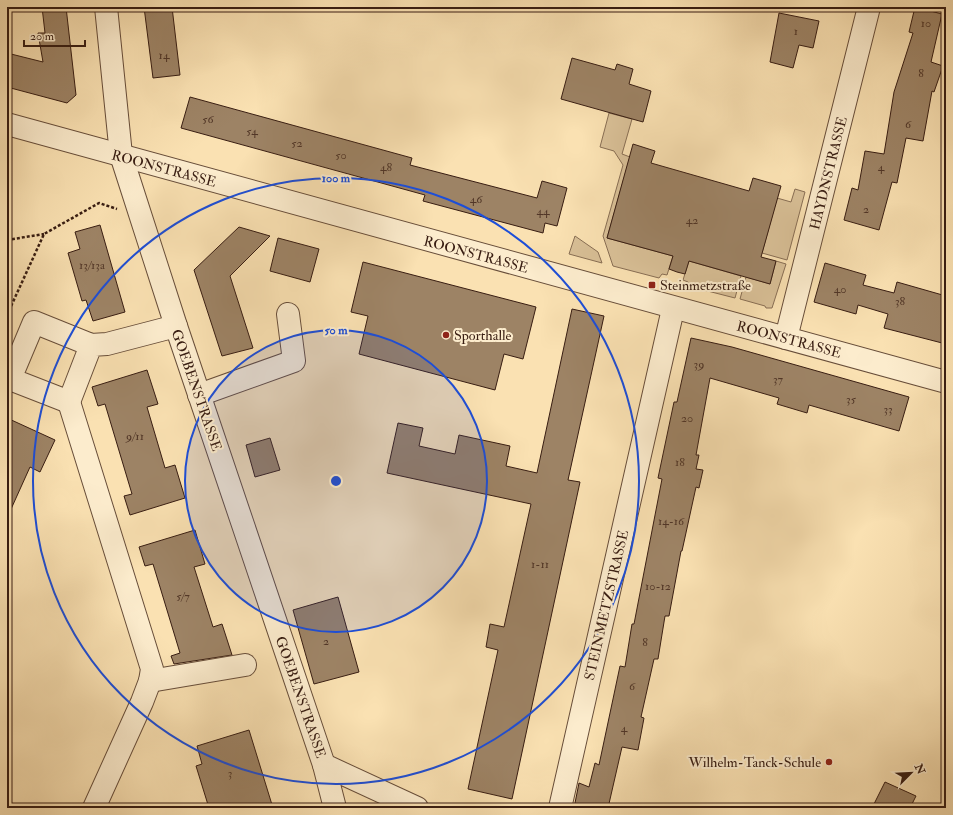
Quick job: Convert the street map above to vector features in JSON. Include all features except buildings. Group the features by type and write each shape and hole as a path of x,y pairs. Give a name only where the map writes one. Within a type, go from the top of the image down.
{"street":[{"name":"GOEBENSTRASSE","path":"106,7 121,156 142,217 176,326 324,765 335,808"},
{"name":"HAYDNSTRASSE","path":"786,338 869,7"},
{"name":"ROONSTRASSE","path":"7,124 673,309 946,382"},
{"name":"STEINMETZSTRASSE","path":"560,808 673,309"},
{"path":"199,395 294,361 288,314"},
{"path":"69,402 10,379 34,322 91,345 107,344 176,326"},
{"path":"91,345 69,402 152,669 150,681 94,808"},
{"path":"150,681 245,665"},
{"path":"324,765 417,808"}],"path":[{"path":"7,240 44,234 99,203 142,217"},
{"path":"7,315 44,234"}],"shaded area":[{"path":"609,113 632,119 622,154 630,157 607,238 673,256 667,275 662,274 659,278 613,266 603,236 623,165 614,151 600,147"},
{"path":"795,189 805,192 787,260 762,253 777,198 791,202"},
{"path":"575,236 598,252 602,263 569,254"},
{"path":"689,261 741,276 735,298 688,286 688,282 683,280"},
{"path":"776,261 786,264 772,308 766,308 765,306 740,299 746,277 770,284"}],"place":[{"name":"Steinmetzstraße","path":"652,285"},
{"name":"Sporthalle","path":"446,335"},
{"name":"Wilhelm-Tanck-Schule","path":"829,762"}]}
